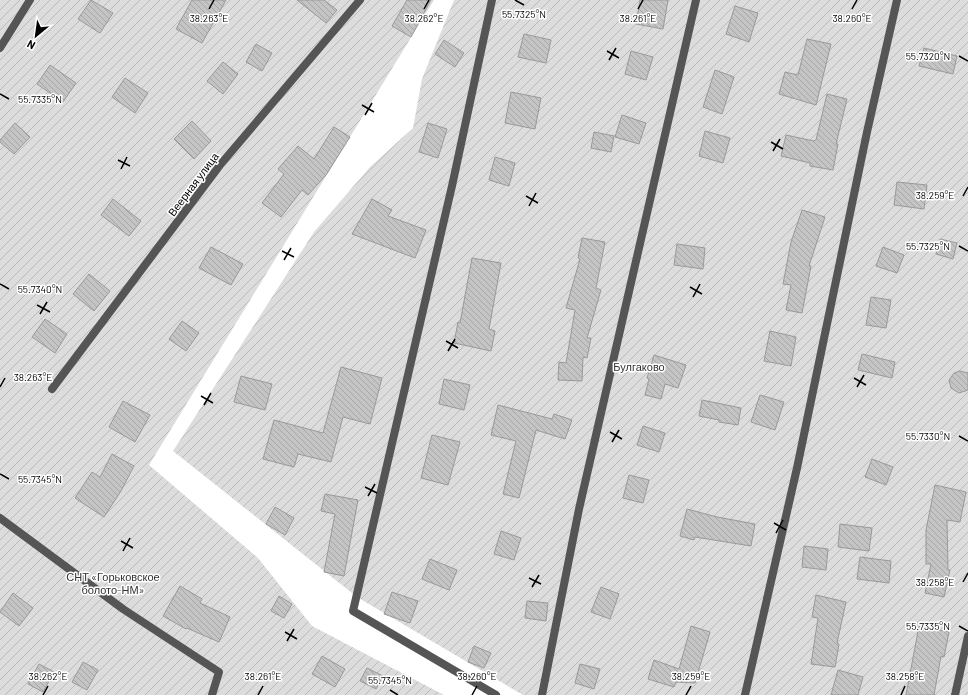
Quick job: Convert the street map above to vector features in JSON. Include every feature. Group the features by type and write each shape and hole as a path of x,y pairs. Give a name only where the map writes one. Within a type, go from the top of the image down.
{"street":[{"path":"0,48 30,0"},
{"name":"Веерная улица","path":"52,389 220,165 360,0"},
{"path":"492,0 452,186 353,611 496,695"},
{"path":"542,695 579,509 696,0"},
{"path":"745,695 797,468 867,132 897,0"},
{"path":"0,518 123,609 219,672 212,695"},
{"path":"955,695 968,636"}],"green space":[{"name":"СНТ «Горьковское болото-НМ»","path":"0,0 434,0 149,465 258,558 312,626 444,695 0,695"},
{"name":"Булгаково","path":"454,0 968,0 968,695 523,695 357,597 173,451 314,232 370,167 413,128 422,79"}],"building":[{"path":"91,0 113,13 100,33 78,19"},
{"path":"192,0 226,0 202,43 176,29"},
{"path":"297,0 324,0 337,10 326,23"},
{"path":"407,0 431,0 411,37 392,26"},
{"path":"640,0 668,0 663,29 636,24"},
{"path":"735,6 758,13 749,42 726,34"},
{"path":"524,34 551,40 546,63 518,57"},
{"path":"807,39 831,44 816,105 779,94 785,72 798,75"},
{"path":"444,40 464,53 455,67 435,54"},
{"path":"256,44 272,53 262,71 246,62"},
{"path":"924,48 957,56 953,74 919,66"},
{"path":"631,51 653,57 646,80 625,74"},
{"path":"223,62 238,74 223,94 207,81"},
{"path":"50,65 76,83 63,102 37,84"},
{"path":"715,70 734,77 722,114 703,107"},
{"path":"125,78 148,93 135,113 112,97"},
{"path":"511,92 541,98 535,129 505,123"},
{"path":"827,94 847,99 836,144 838,144 833,170 810,166 810,163 781,156 786,135 814,141 816,140"},
{"path":"622,115 646,123 639,144 615,137"},
{"path":"192,121 211,141 194,159 174,139"},
{"path":"15,123 30,137 14,154 0,142 0,140"},
{"path":"428,123 447,129 438,158 419,152"},
{"path":"334,127 350,137 326,175 308,195 302,190 281,217 262,203 284,174 278,169 298,146 314,159"},
{"path":"705,131 730,138 723,163 699,156"},
{"path":"594,132 614,136 611,152 591,148"},
{"path":"495,157 515,163 509,186 489,180"},
{"path":"897,182 927,185 924,209 894,205"},
{"path":"113,199 141,221 129,236 101,215"},
{"path":"372,199 392,210 388,216 426,230 415,258 352,234"},
{"path":"802,210 825,217 809,266 811,266 802,313 786,310 791,285 783,284 791,242"},
{"path":"582,238 605,242 596,288 601,290 587,338 591,338 587,358 583,357 582,381 558,380 559,362 566,363 575,310 566,308 580,259 578,258"},
{"path":"940,239 957,243 953,259 936,254"},
{"path":"677,244 705,248 703,269 674,265"},
{"path":"211,247 243,264 231,285 199,268"},
{"path":"883,247 904,255 897,273 876,266"},
{"path":"472,258 501,263 489,329 495,331 491,351 454,343 458,322 460,323"},
{"path":"89,274 110,291 94,311 73,294"},
{"path":"871,297 891,300 886,328 866,325"},
{"path":"45,319 67,334 55,353 32,337"},
{"path":"182,321 199,333 186,351 169,339"},
{"path":"770,331 796,337 791,366 764,361"},
{"path":"862,354 895,362 892,378 858,370"},
{"path":"654,355 686,365 678,388 665,384 661,399 645,395 649,379 647,378"},
{"path":"341,367 382,378 370,424 343,417 331,462 298,454 294,467 263,459 274,420 323,433"},
{"path":"960,371 968,373 968,390 959,393 951,388 949,380 954,373"},
{"path":"241,376 272,384 265,410 234,402"},
{"path":"444,379 470,385 464,410 439,404"},
{"path":"760,395 784,402 775,430 751,422"},
{"path":"702,400 741,408 738,425 719,422 719,420 699,416"},
{"path":"123,401 150,415 135,442 109,427"},
{"path":"498,405 552,419 554,414 572,420 565,439 536,430 519,498 503,494 516,441 491,435"},
{"path":"643,426 665,433 659,452 637,445"},
{"path":"432,435 460,442 448,485 421,478"},
{"path":"112,454 134,466 121,491 104,517 75,498 92,472 100,477"},
{"path":"872,459 893,467 886,485 865,477"},
{"path":"629,475 649,480 643,503 623,498"},
{"path":"935,485 966,492 960,522 947,520 948,570 950,570 944,597 925,593 931,564 926,564 926,530"},
{"path":"325,494 358,500 344,576 324,572 335,514 321,511"},
{"path":"275,507 294,518 285,535 266,524"},
{"path":"687,509 717,517 755,524 751,546 695,537 694,540 680,536"},
{"path":"840,524 872,528 869,551 838,547"},
{"path":"501,531 521,538 514,560 494,554"},
{"path":"804,546 828,549 826,570 802,567"},
{"path":"860,557 891,561 889,583 857,579"},
{"path":"430,559 457,570 449,590 422,579"},
{"path":"180,586 202,599 200,603 230,617 219,642 187,628 186,629 163,616"},
{"path":"601,587 619,594 610,619 591,612"},
{"path":"392,592 418,601 410,623 384,614"},
{"path":"13,593 33,608 19,626 0,612"},
{"path":"816,595 846,602 837,643 839,644 835,667 811,664 818,618 812,617"},
{"path":"279,596 292,604 284,618 271,611"},
{"path":"527,601 548,603 546,621 525,618"},
{"path":"691,626 710,632 695,683 676,682 674,687 648,679 654,660 679,669"},
{"path":"919,626 949,632 944,657 941,656 934,695 906,695"},
{"path":"474,646 491,653 484,668 468,662"},
{"path":"322,656 345,669 335,687 312,674"},
{"path":"83,662 98,670 87,690 72,682"},
{"path":"39,664 54,672 43,692 28,684"},
{"path":"580,664 600,669 594,689 575,683"},
{"path":"367,668 383,676 376,689 360,681"},
{"path":"838,670 863,677 858,695 831,695"}]}
